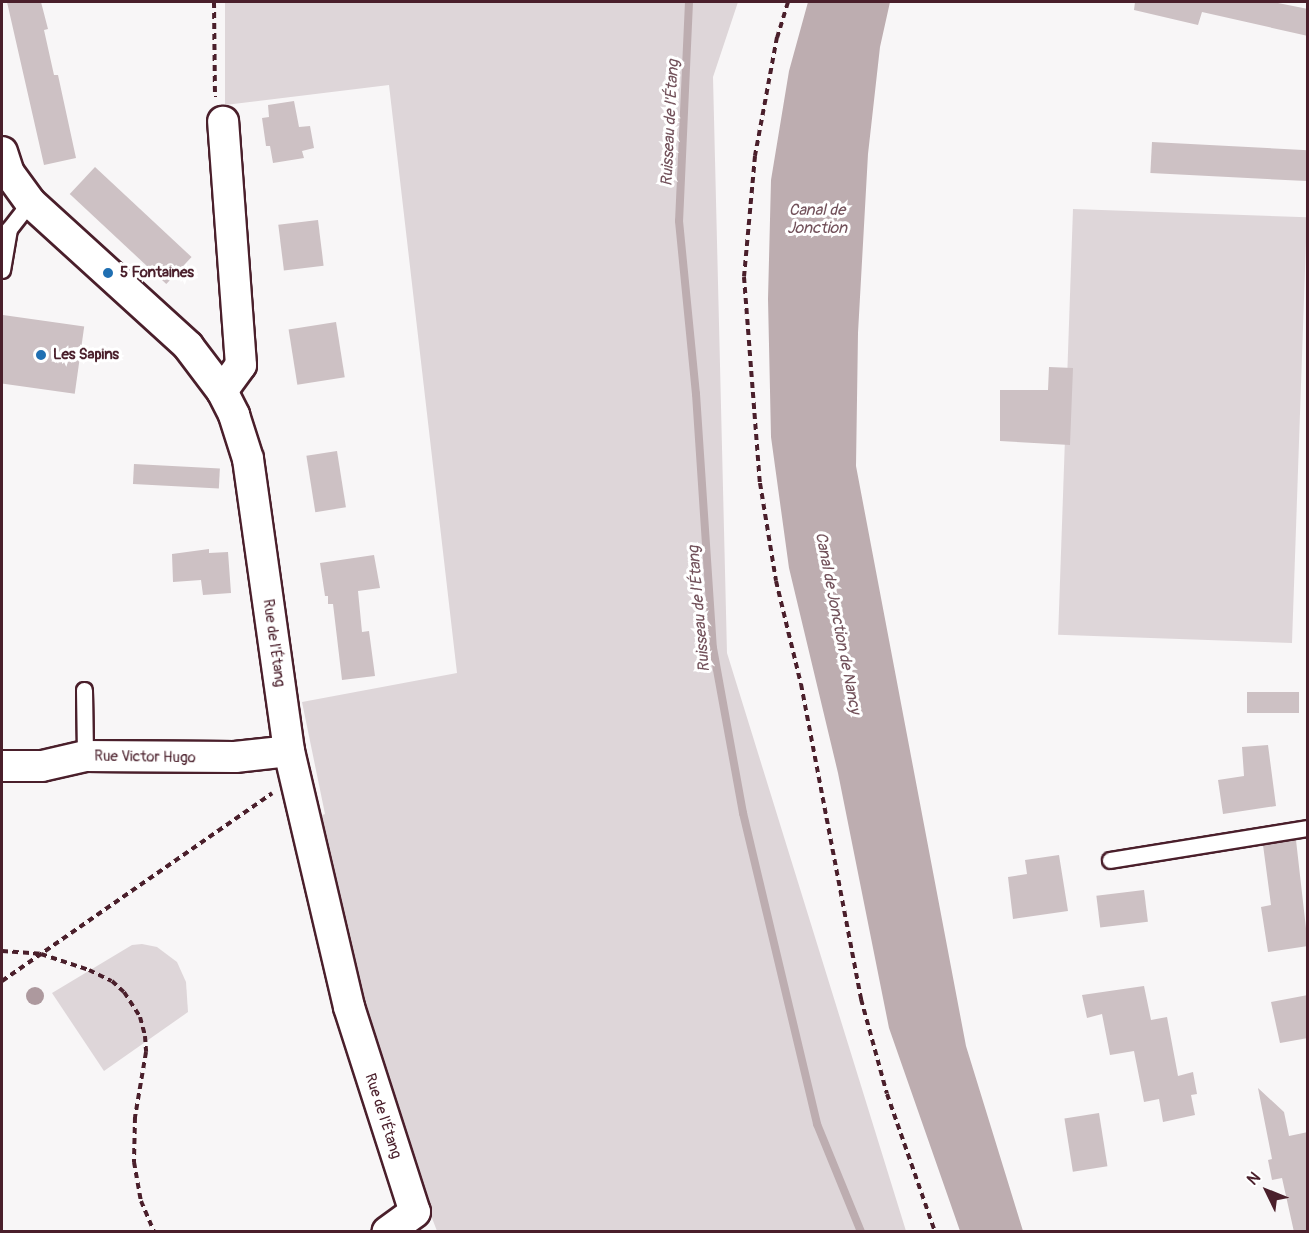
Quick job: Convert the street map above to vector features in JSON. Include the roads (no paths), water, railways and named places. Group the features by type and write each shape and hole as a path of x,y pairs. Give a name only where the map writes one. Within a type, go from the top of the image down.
{"street":[{"path":"222,391 241,365 223,122"},
{"name":"Rue de l'Étang","path":"2,152 9,174 30,202 188,346 222,391 234,415 248,459 289,751 296,783 349,1007 415,1212 387,1232"},
{"name":"Rue Victor Hugo","path":"2,766 42,766 85,756 235,758 289,751"}],"lane":[{"path":"2,270 9,229 30,202"},
{"path":"84,690 85,756"},
{"path":"1110,860 1308,828"}],"water":[{"name":"Canal de Jonction","path":"808,2 890,2 880,47 868,154 858,333 856,466 966,1046 1023,1231 960,1231 889,1028 838,773 789,568 771,437 768,299 771,180 789,71"}],"waterway":[{"name":"Ruisseau de l'Étang","path":"689,2 679,221 696,394 713,648 743,813 817,1124 861,1232"}],"place":[{"name":"5 Fontaines","path":"108,273"},
{"name":"Les Sapins","path":"41,355"}],"water label":[{"name":"Canal de Jonction de Nancy","path":"838,623"}]}
